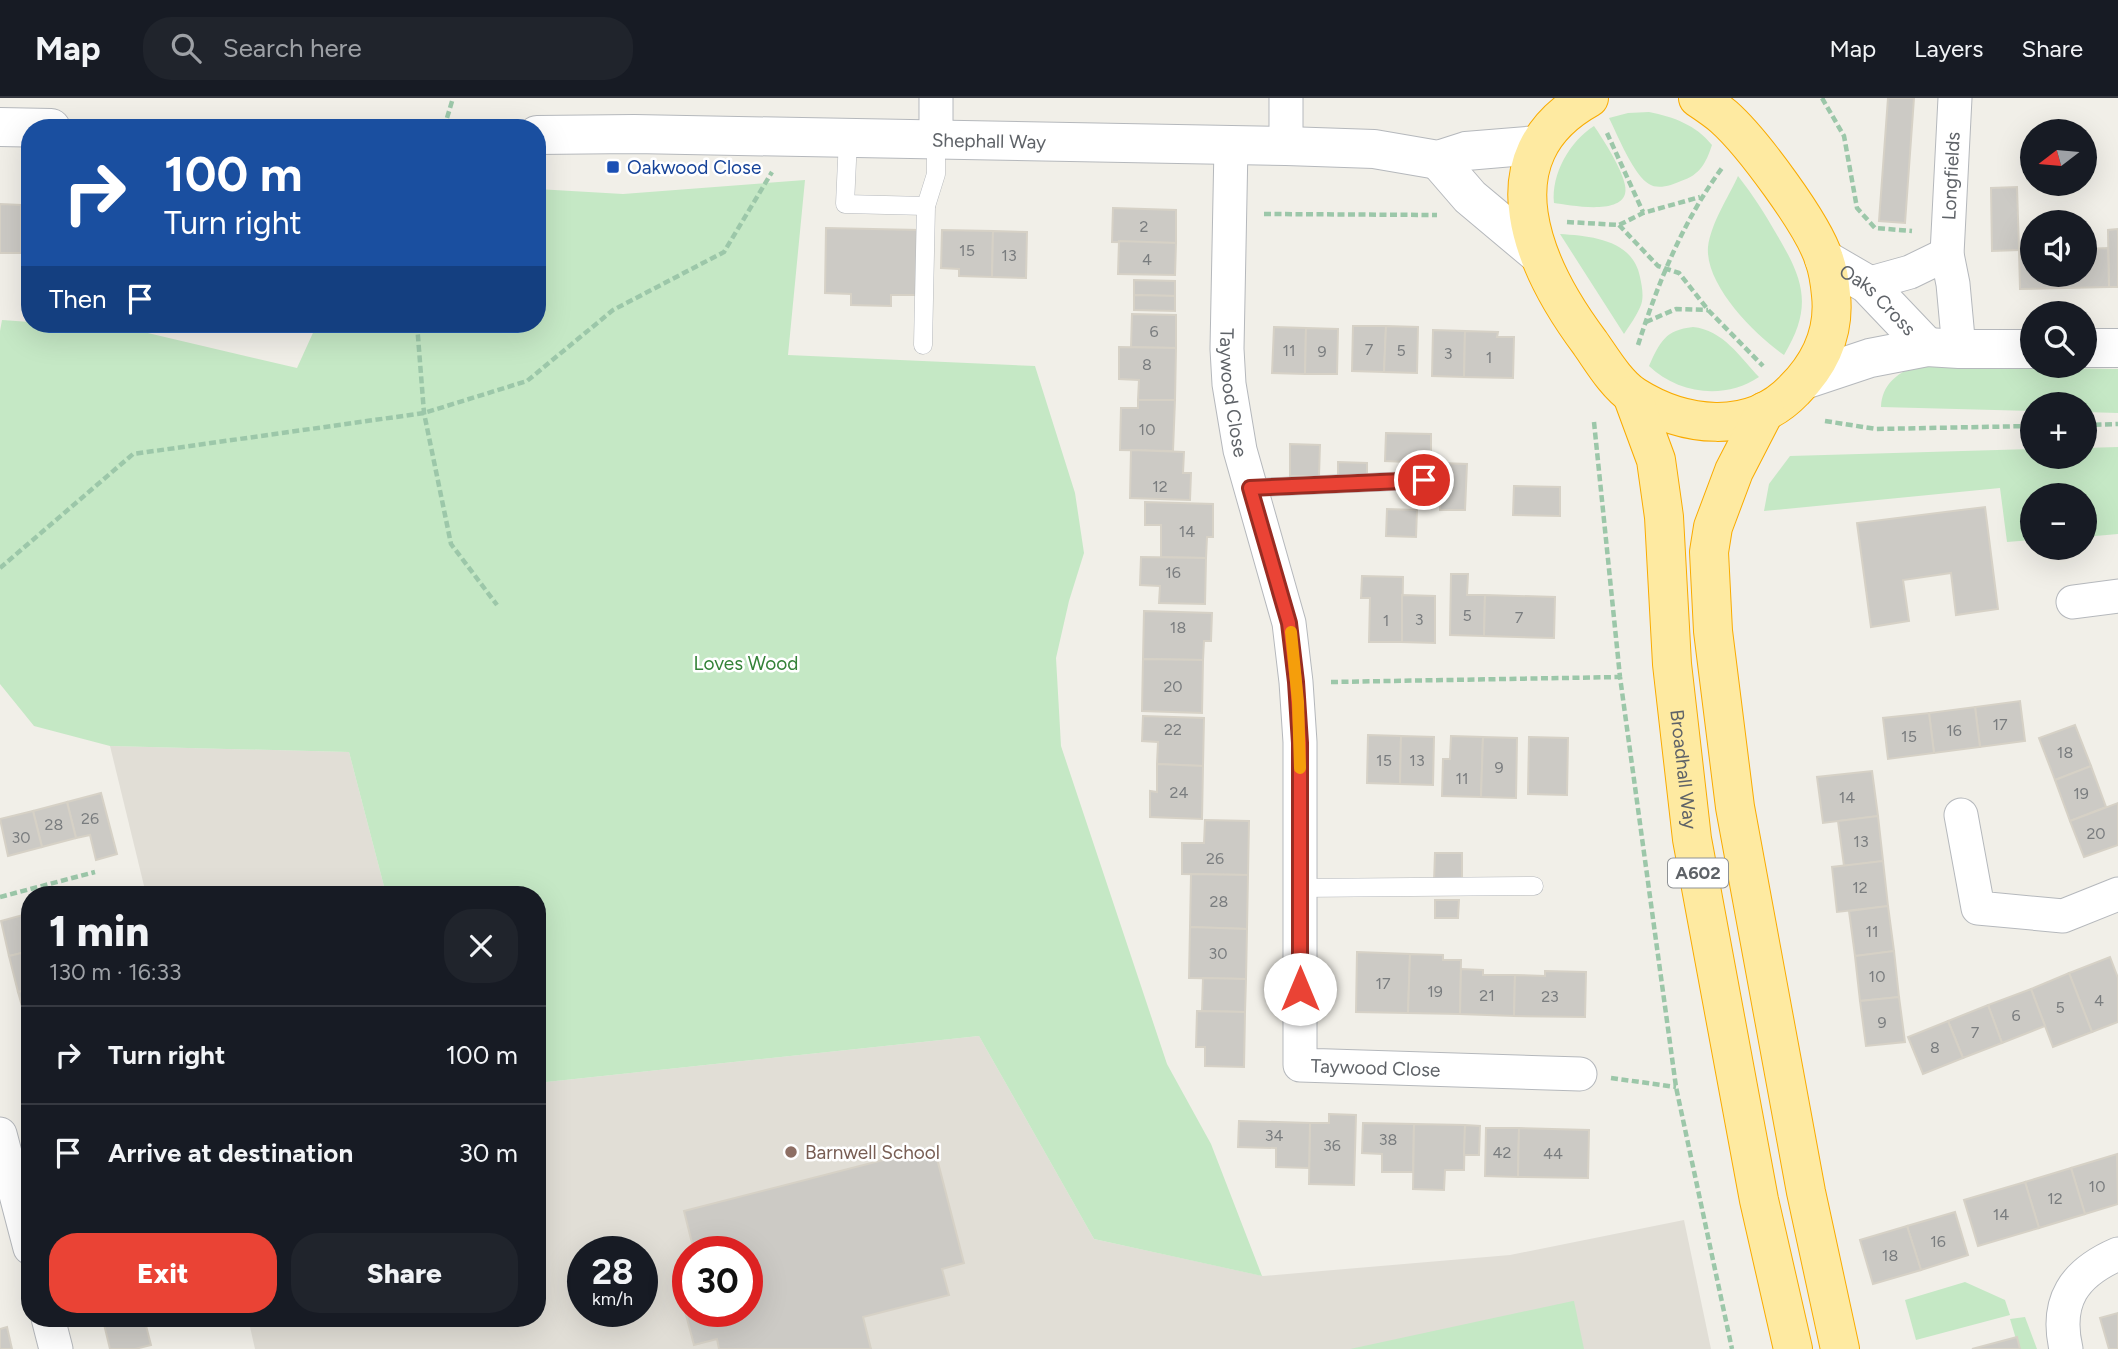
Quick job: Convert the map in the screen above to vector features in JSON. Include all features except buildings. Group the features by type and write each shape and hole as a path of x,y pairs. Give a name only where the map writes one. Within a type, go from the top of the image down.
{"highway":[{"path":"1589,98 1568,110 1538,145 1528,184 1528,201 1538,254 1550,284 1572,320 1632,395 1681,418 1719,423 1765,411 1787,398 1804,380 1825,350 1831,297 1824,259 1808,226 1784,191 1714,104"},
{"name":"Broadhall Way","path":"1632,395 1656,460 1662,505 1672,664 1692,839 1759,1200 1793,1349"},
{"name":"A602","path":"1765,411 1734,471 1713,527 1709,552 1713,631 1735,807 1806,1192 1840,1349"}],"street":[{"path":"936,98 936,141"},
{"path":"1286,98 1286,146"},
{"name":"Longfields","path":"1943,348 1953,284 1947,244 1955,98"},
{"path":"0,127 21,127"},
{"name":"Shephall Way","path":"546,135 634,134 1286,146 1374,149 1438,160 1466,151 1538,145"},
{"name":"Taywood Close","path":"1231,146 1228,373 1240,450 1289,623 1296,682 1300,743 1300,1065 1580,1074"},
{"path":"1438,160 1470,197 1538,254"},
{"path":"1867,284 1910,272 1947,244"},
{"name":"Oaks Cross","path":"1824,259 1867,284 1943,348"},
{"name":"Oaks Cross","path":"1804,380 1870,358 1943,348 2020,349"},
{"path":"2097,348 2118,348"},
{"path":"2073,602 2118,596"},
{"path":"1961,814 1978,908 2063,916 2118,894"},
{"path":"0,1134 21,1214"},
{"path":"2066,1349 2062,1316 2073,1287 2099,1263 2118,1254"},
{"path":"50,1327 56,1349"}],"lane":[{"path":"848,139 845,204 926,206"},
{"path":"923,345 926,206 936,174 936,141"},
{"path":"1250,488 1424,480"},
{"path":"1299,888 1534,886"}],"path":[{"path":"447,119 453,98"},
{"path":"1822,98 1844,136 1857,208 1875,228 1947,244"},
{"path":"1607,133 1643,213"},
{"path":"0,568 132,454 424,413 527,381 613,310 724,252 793,138"},
{"path":"1638,345 1666,269 1701,196 1722,168"},
{"path":"1562,222 1619,225 1643,213 1701,196"},
{"path":"1230,214 1449,215"},
{"path":"1619,225 1658,266 1679,273 1709,310 1762,366"},
{"path":"1645,323 1676,309 1709,310"},
{"path":"418,333 424,413 451,544 497,605"},
{"path":"1825,421 1876,429 2020,426"},
{"path":"1594,422 1620,677 1676,1087 1732,1349"},
{"path":"2097,425 2118,424"},
{"path":"1296,682 1620,677"},
{"path":"42,886 95,872"},
{"path":"0,897 21,891"},
{"path":"1580,1074 1676,1087"}],"shaded area":[{"path":"110,746 349,752 384,886 144,886"},
{"name":"Barnwell School","path":"979,1036 1094,1239 1263,1276 1510,1255 1684,1220 1711,1349 255,1349 250,1327 546,1327 546,1082"}],"green space":[{"path":"1649,112 1684,123 1699,132 1712,145 1698,172 1661,187 1643,180 1626,154 1609,118 1628,113"},
{"path":"1594,126 1620,170 1625,194 1613,205 1604,207 1554,203 1556,181 1564,159 1577,140"},
{"path":"1738,176 1772,227 1799,280 1802,308 1793,338 1784,355 1759,335 1734,308 1723,293 1709,262 1708,247 1713,229"},
{"name":"Loves Wood","path":"805,180 788,355 1035,366 1075,493 1084,553 1069,601 1056,658 1061,746 1167,1064 1211,1144 1262,1276 1094,1239 979,1036 546,1082 546,886 384,886 349,752 110,746 34,726 0,684 2,320 21,321 21,333 148,333 297,368 313,333 546,333 546,190 623,194"},
{"path":"1560,234 1609,242 1629,255 1636,265 1643,295 1642,302 1624,334"},
{"path":"1693,327 1704,329 1722,339 1759,377 1732,389 1702,391 1674,383 1649,366 1670,334"},
{"path":"1915,366 2020,368 2020,378 2097,378 2097,369 2118,369 2118,413 2097,412 2097,392 2020,392 2020,411 1881,407 1887,386"},
{"path":"2118,447 2118,534 2097,536 2097,483 2020,483 2020,541 2007,542 2000,488 1764,511 1769,484 1790,456 2020,449 2020,469 2097,469 2097,448"},
{"path":"1965,1282 2005,1300 2010,1315 1916,1340 1905,1300"},
{"path":"1573,1301 1584,1349 1350,1349"},
{"path":"2025,1317 2037,1349 2019,1349 2010,1319"}],"slow traffic":[{"path":"1291,632 1298,702 1300,768"}],"place":[{"name":"Oakwood Close","path":"613,167"},
{"name":"Barnwell School","path":"791,1152"}],"route":[{"path":"1300,989 1300,743 1296,682 1289,623 1250,488 1424,480"}]}
